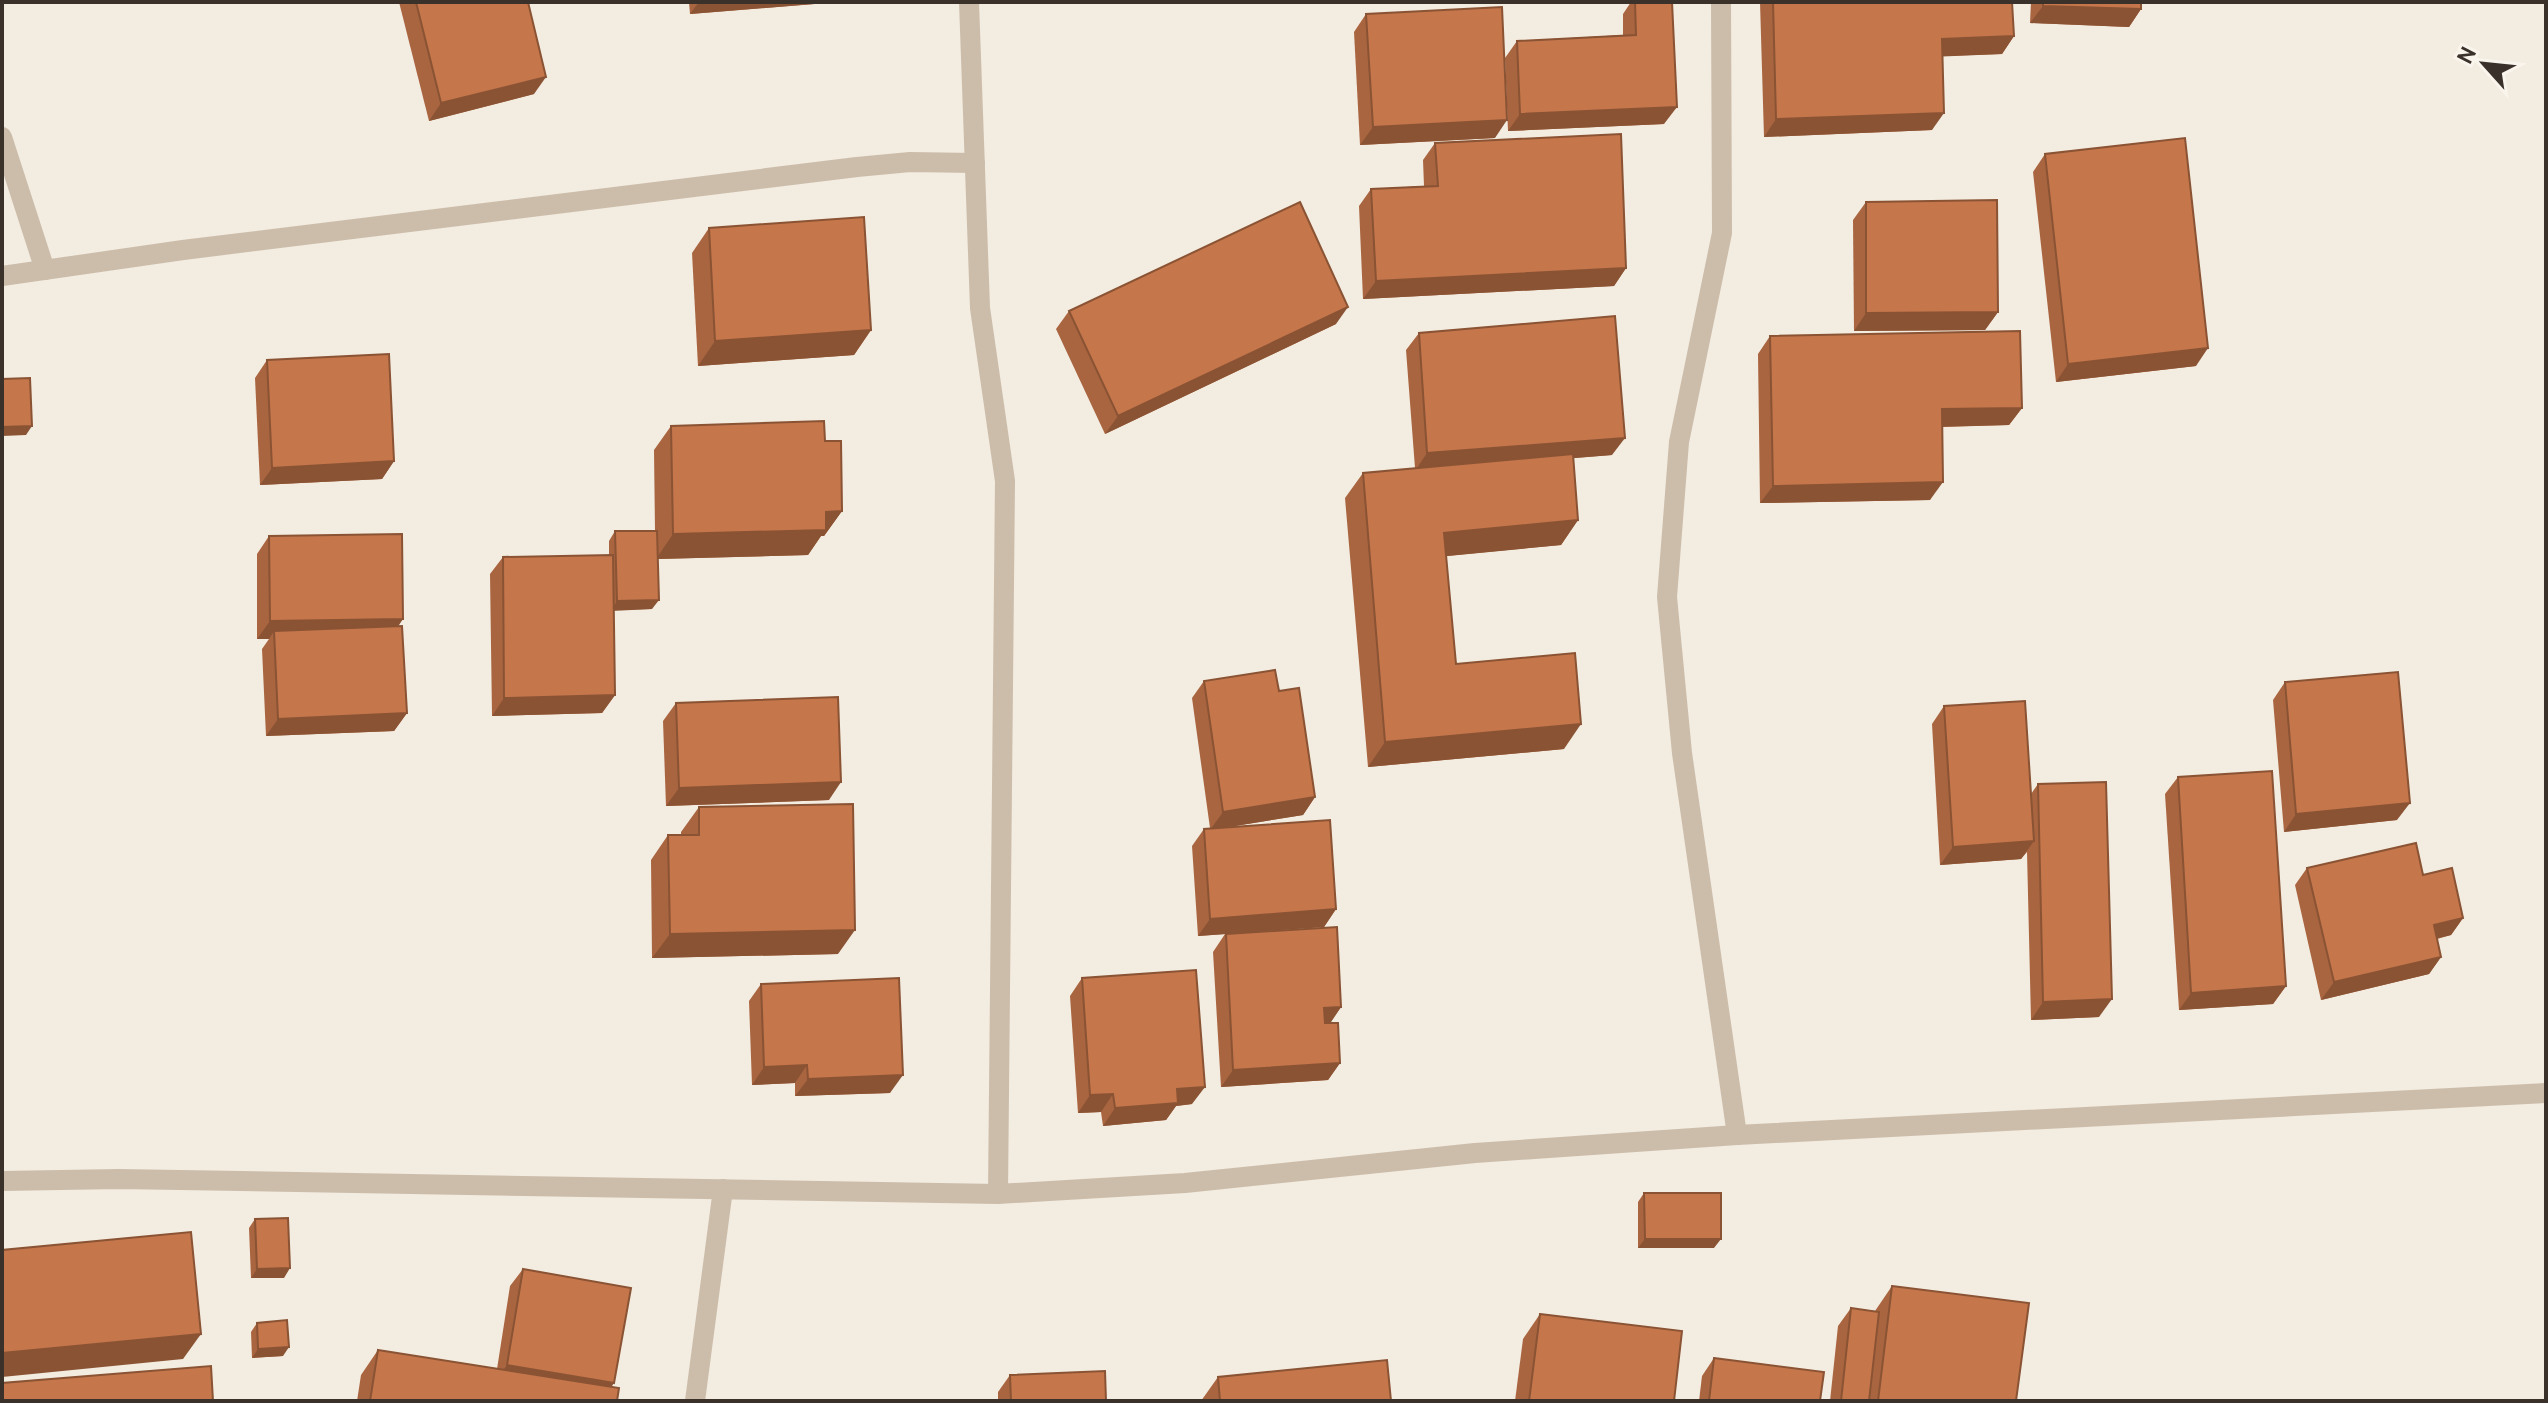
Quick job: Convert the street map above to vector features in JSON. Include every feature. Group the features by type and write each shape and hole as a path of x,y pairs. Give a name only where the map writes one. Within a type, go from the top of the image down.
{"street":[{"path":"969,2 980,308 1005,481 998,1194"},
{"path":"1721,2 1722,233 1679,442 1667,597 1682,753 1737,1135"},
{"path":"2,137 45,270"},
{"path":"2,276 857,167 910,162 975,163"},
{"path":"2,1181 119,1179 998,1194 1185,1183 1475,1153 1737,1135 2546,1093"},
{"path":"695,1401 723,1189"}],"building":[{"path":"416,2 528,2 546,77 441,103"},
{"path":"1635,2 1672,2 1677,107 1520,114 1517,41 1636,35"},
{"path":"1773,2 2012,2 2014,36 1942,39 1944,113 1776,119"},
{"path":"2043,2 2141,2 2141,9 2043,6"},
{"path":"1502,7 1507,120 1373,127 1366,14"},
{"path":"1621,134 1626,268 1376,281 1371,189 1438,186 1435,143"},
{"path":"2185,138 2208,348 2068,364 2045,154"},
{"path":"1997,200 1998,312 1866,313 1866,202"},
{"path":"1300,202 1348,307 1118,416 1069,311"},
{"path":"864,217 871,330 715,341 709,228"},
{"path":"1615,316 1625,438 1427,453 1419,333"},
{"path":"2020,331 2022,408 1942,409 1943,482 1773,486 1770,336"},
{"path":"389,354 394,461 272,468 267,360"},
{"path":"30,378 32,426 2,427 2,379"},
{"path":"824,421 825,441 841,441 842,511 826,512 826,530 673,534 671,426"},
{"path":"1573,454 1578,520 1444,533 1456,664 1575,653 1581,724 1385,742 1363,473"},
{"path":"615,531 657,531 659,600 617,601"},
{"path":"402,534 403,619 270,621 269,536"},
{"path":"613,555 615,695 504,698 503,557"},
{"path":"402,626 407,713 278,719 274,631"},
{"path":"1275,670 1279,691 1299,688 1315,797 1223,812 1204,681"},
{"path":"2398,672 2410,803 2296,814 2285,682"},
{"path":"838,697 841,782 679,788 676,703"},
{"path":"2025,701 2034,841 1953,847 1944,706"},
{"path":"2272,771 2286,986 2191,993 2178,777"},
{"path":"2106,782 2112,999 2043,1002 2038,784"},
{"path":"853,804 855,930 670,934 668,835 699,835 699,807"},
{"path":"1330,820 1336,909 1210,919 1204,829"},
{"path":"2416,843 2423,875 2452,868 2463,918 2434,925 2441,957 2334,982 2307,868"},
{"path":"1337,927 1341,1007 1324,1008 1325,1023 1338,1023 1340,1063 1233,1070 1226,934"},
{"path":"1196,970 1205,1087 1177,1089 1178,1103 1115,1108 1113,1094 1090,1095 1082,978"},
{"path":"899,978 903,1075 808,1079 807,1065 764,1067 761,984"},
{"path":"1644,1193 1721,1193 1721,1239 1645,1239"},
{"path":"288,1218 290,1268 257,1269 255,1219"},
{"path":"191,1232 201,1334 2,1353 2,1250"},
{"path":"523,1269 631,1288 614,1383 507,1365"},
{"path":"1892,1286 2029,1303 2016,1401 1878,1401"},
{"path":"1851,1308 1879,1312 1869,1401 1841,1401"},
{"path":"1540,1314 1682,1331 1674,1401 1529,1401"},
{"path":"287,1320 289,1347 258,1349 257,1323"},
{"path":"378,1350 619,1388 617,1401 370,1401"},
{"path":"1714,1358 1824,1372 1820,1401 1709,1401"},
{"path":"1387,1360 1391,1401 1220,1401 1218,1377"},
{"path":"211,1366 213,1401 2,1401 2,1383"},
{"path":"1105,1371 1106,1401 1011,1401 1010,1375"}]}
